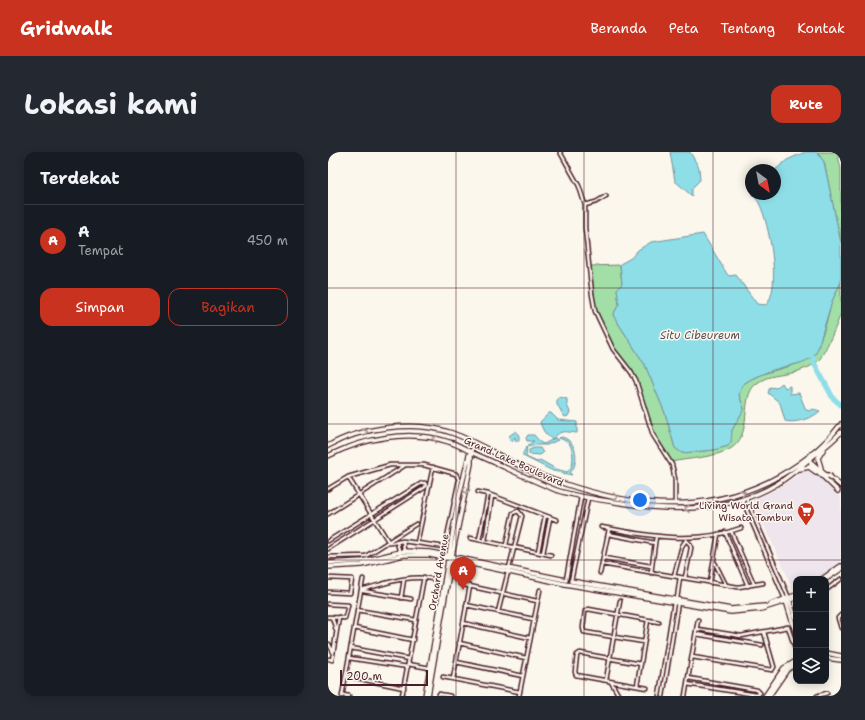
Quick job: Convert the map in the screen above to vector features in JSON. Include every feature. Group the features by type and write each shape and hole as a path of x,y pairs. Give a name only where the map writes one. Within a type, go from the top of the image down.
{"street":[{"path":"560,152 579,186 585,205 585,228 595,311 613,349 636,380 651,430 672,465 674,470 675,504"},
{"path":"585,205 596,202 606,196"},
{"name":"Grand Lake Boulevard","path":"328,446 366,432 397,427 426,428 446,431 475,443 520,468 597,494 641,501 675,504 695,503 728,498 756,488 783,475 812,454 841,424"},
{"name":"Grand Lake Boulevard","path":"328,456 368,441 398,437 438,439 460,446 534,481 571,494 642,507 680,510 714,506 744,499 777,484 795,472 841,432"},
{"name":"Orchard Avenue","path":"425,696 451,558 458,501 469,455 475,443"},
{"path":"826,446 818,458 818,463 841,486"},
{"path":"830,476 827,476 811,462 811,465 839,492"},
{"path":"328,490 348,477 390,465 424,464 456,474 458,477 446,546 443,548 403,541 391,543 388,541 348,477"},
{"path":"328,514 405,465"},
{"path":"417,543 433,467"},
{"path":"795,472 809,467 839,492"},
{"path":"328,541 422,483 425,483 426,486 424,488 328,549"},
{"path":"571,494 573,486"},
{"path":"478,492 488,494 558,520"},
{"path":"479,540 488,494"},
{"path":"596,499 597,494"},
{"path":"485,541 492,496"},
{"path":"565,582 581,496"},
{"path":"571,583 588,498"},
{"path":"744,499 791,598 794,612"},
{"path":"498,612 522,516 518,511 513,513 506,545"},
{"path":"538,552 545,516"},
{"path":"543,553 550,518"},
{"path":"328,557 366,556 416,524"},
{"path":"601,527 656,536 699,537 740,528"},
{"path":"600,573 609,529"},
{"path":"731,531 754,584"},
{"path":"725,532 748,586"},
{"path":"608,534 655,543"},
{"path":"710,583 718,534"},
{"path":"651,573 656,536"},
{"path":"470,538 552,555"},
{"path":"674,576 682,546 686,540 690,544 691,548 685,578"},
{"path":"403,541 405,553"},
{"path":"397,542 400,554"},
{"path":"328,563 363,561 405,553 451,558 565,582 736,612 761,609 791,598"},
{"path":"328,567 362,565 400,554"},
{"path":"604,558 652,566"},
{"path":"714,563 726,586"},
{"path":"602,564 726,586 738,587 763,583"},
{"path":"826,576 841,566"},
{"path":"829,577 841,569"},
{"path":"402,696 424,577"},
{"path":"361,590 404,579 424,577 433,579"},
{"path":"659,696 680,577"},
{"path":"328,578 352,580 350,593 328,592"},
{"path":"349,696 342,695 363,579"},
{"path":"401,598 404,579"},
{"path":"829,588 841,580"},
{"path":"460,584 537,601"},
{"path":"453,679 470,586"},
{"path":"361,590 411,599"},
{"path":"442,677 519,694 540,590"},
{"path":"791,598 793,612"},
{"path":"606,680 620,601"},
{"path":"663,696 676,619 676,601"},
{"path":"328,604 348,605 345,618 328,616"},
{"path":"466,605 533,619"},
{"path":"644,642 584,632 585,611 588,609 659,622"},
{"path":"357,610 416,620"},
{"path":"841,615 838,618 841,628"},
{"path":"332,617 337,631"},
{"path":"329,659 332,660 339,617"},
{"path":"672,618 676,619"},
{"path":"637,686 648,620"},
{"path":"685,696 698,620"},
{"path":"463,623 530,638"},
{"path":"697,629 739,636 788,627 795,648"},
{"path":"354,628 413,640"},
{"path":"692,657 773,669 774,667 764,632"},
{"path":"696,634 762,645"},
{"path":"459,643 526,658"},
{"path":"329,644 333,653"},
{"path":"351,648 409,659"},
{"path":"641,664 580,653 577,656 575,672 576,675 647,688"},
{"path":"829,654 841,656"},
{"path":"349,658 431,668"},
{"path":"829,658 841,660"},
{"path":"456,662 523,676"},
{"path":"764,696 784,668 793,664"},
{"path":"769,696 787,670 793,665"},
{"name":"Orchard Avenue","path":"428,696 431,668"},
{"path":"346,676 404,688"},
{"path":"687,684 757,695 760,693 757,690 688,678"},
{"path":"611,682 619,696"},
{"path":"817,696 827,693"},
{"path":"439,694 448,696"}],"shaded area":[{"path":"805,471 813,472 841,497 841,563 822,576 793,576 793,589 752,500 776,489"}],"green space":[{"path":"817,152 837,152 841,168 841,243 824,162"},
{"path":"620,265 622,284 617,289 619,304 613,315 645,365 665,413 675,448 682,453 714,450 728,446 732,430 744,409 739,395 742,385 760,375 797,364 815,355 832,301 841,282 841,312 827,346 816,363 796,372 765,378 756,384 751,390 748,398 742,435 737,443 730,449 723,452 671,462 653,435 636,381 613,349 595,311 590,266"}],"water":[{"path":"670,152 690,152 699,168 700,180 692,188 692,196 675,181"},
{"name":"Situ Cibeureum","path":"805,152 817,152 824,162 841,243 841,282 832,301 817,351 806,361 767,372 742,385 739,395 744,409 732,430 731,442 728,446 714,450 682,453 675,448 665,413 645,365 613,315 619,304 617,289 622,284 620,264 631,258 638,250 651,242 703,234 727,274 729,276 736,275 757,304 766,305 771,297 773,285 772,255 767,225 757,200 781,200 781,165 787,160"},
{"path":"782,383 785,388 790,386 790,394 799,393 806,410 810,411 813,409 820,411 804,420 794,422 785,421 780,403 768,393 770,387 776,388"},
{"path":"560,397 567,399 567,405 570,412 568,416 565,417 557,405 557,399"},
{"path":"549,413 551,413 558,420 577,422 577,433 561,432 553,439 546,435 540,422"},
{"path":"516,431 519,436 519,441 516,441 515,437 512,441 510,440 509,436"},
{"path":"528,435 534,435 541,443 544,444 555,438 558,440 547,445 529,447 528,445 534,441 527,441 526,438"},
{"path":"562,437 567,439 574,447 576,458 570,473 572,475 553,471 523,456 527,446 526,457 537,462 540,460 556,469 567,472 570,470 573,454 569,443 559,438"},
{"path":"540,448 543,453 540,455 529,454 529,450"}],"waterway":[{"path":"813,357 814,363 833,398 841,405"}],"place":[{"name":"Living World Grand Wisata Tambun","path":"806,526"},
{"name":"A","path":"463,590"}]}
